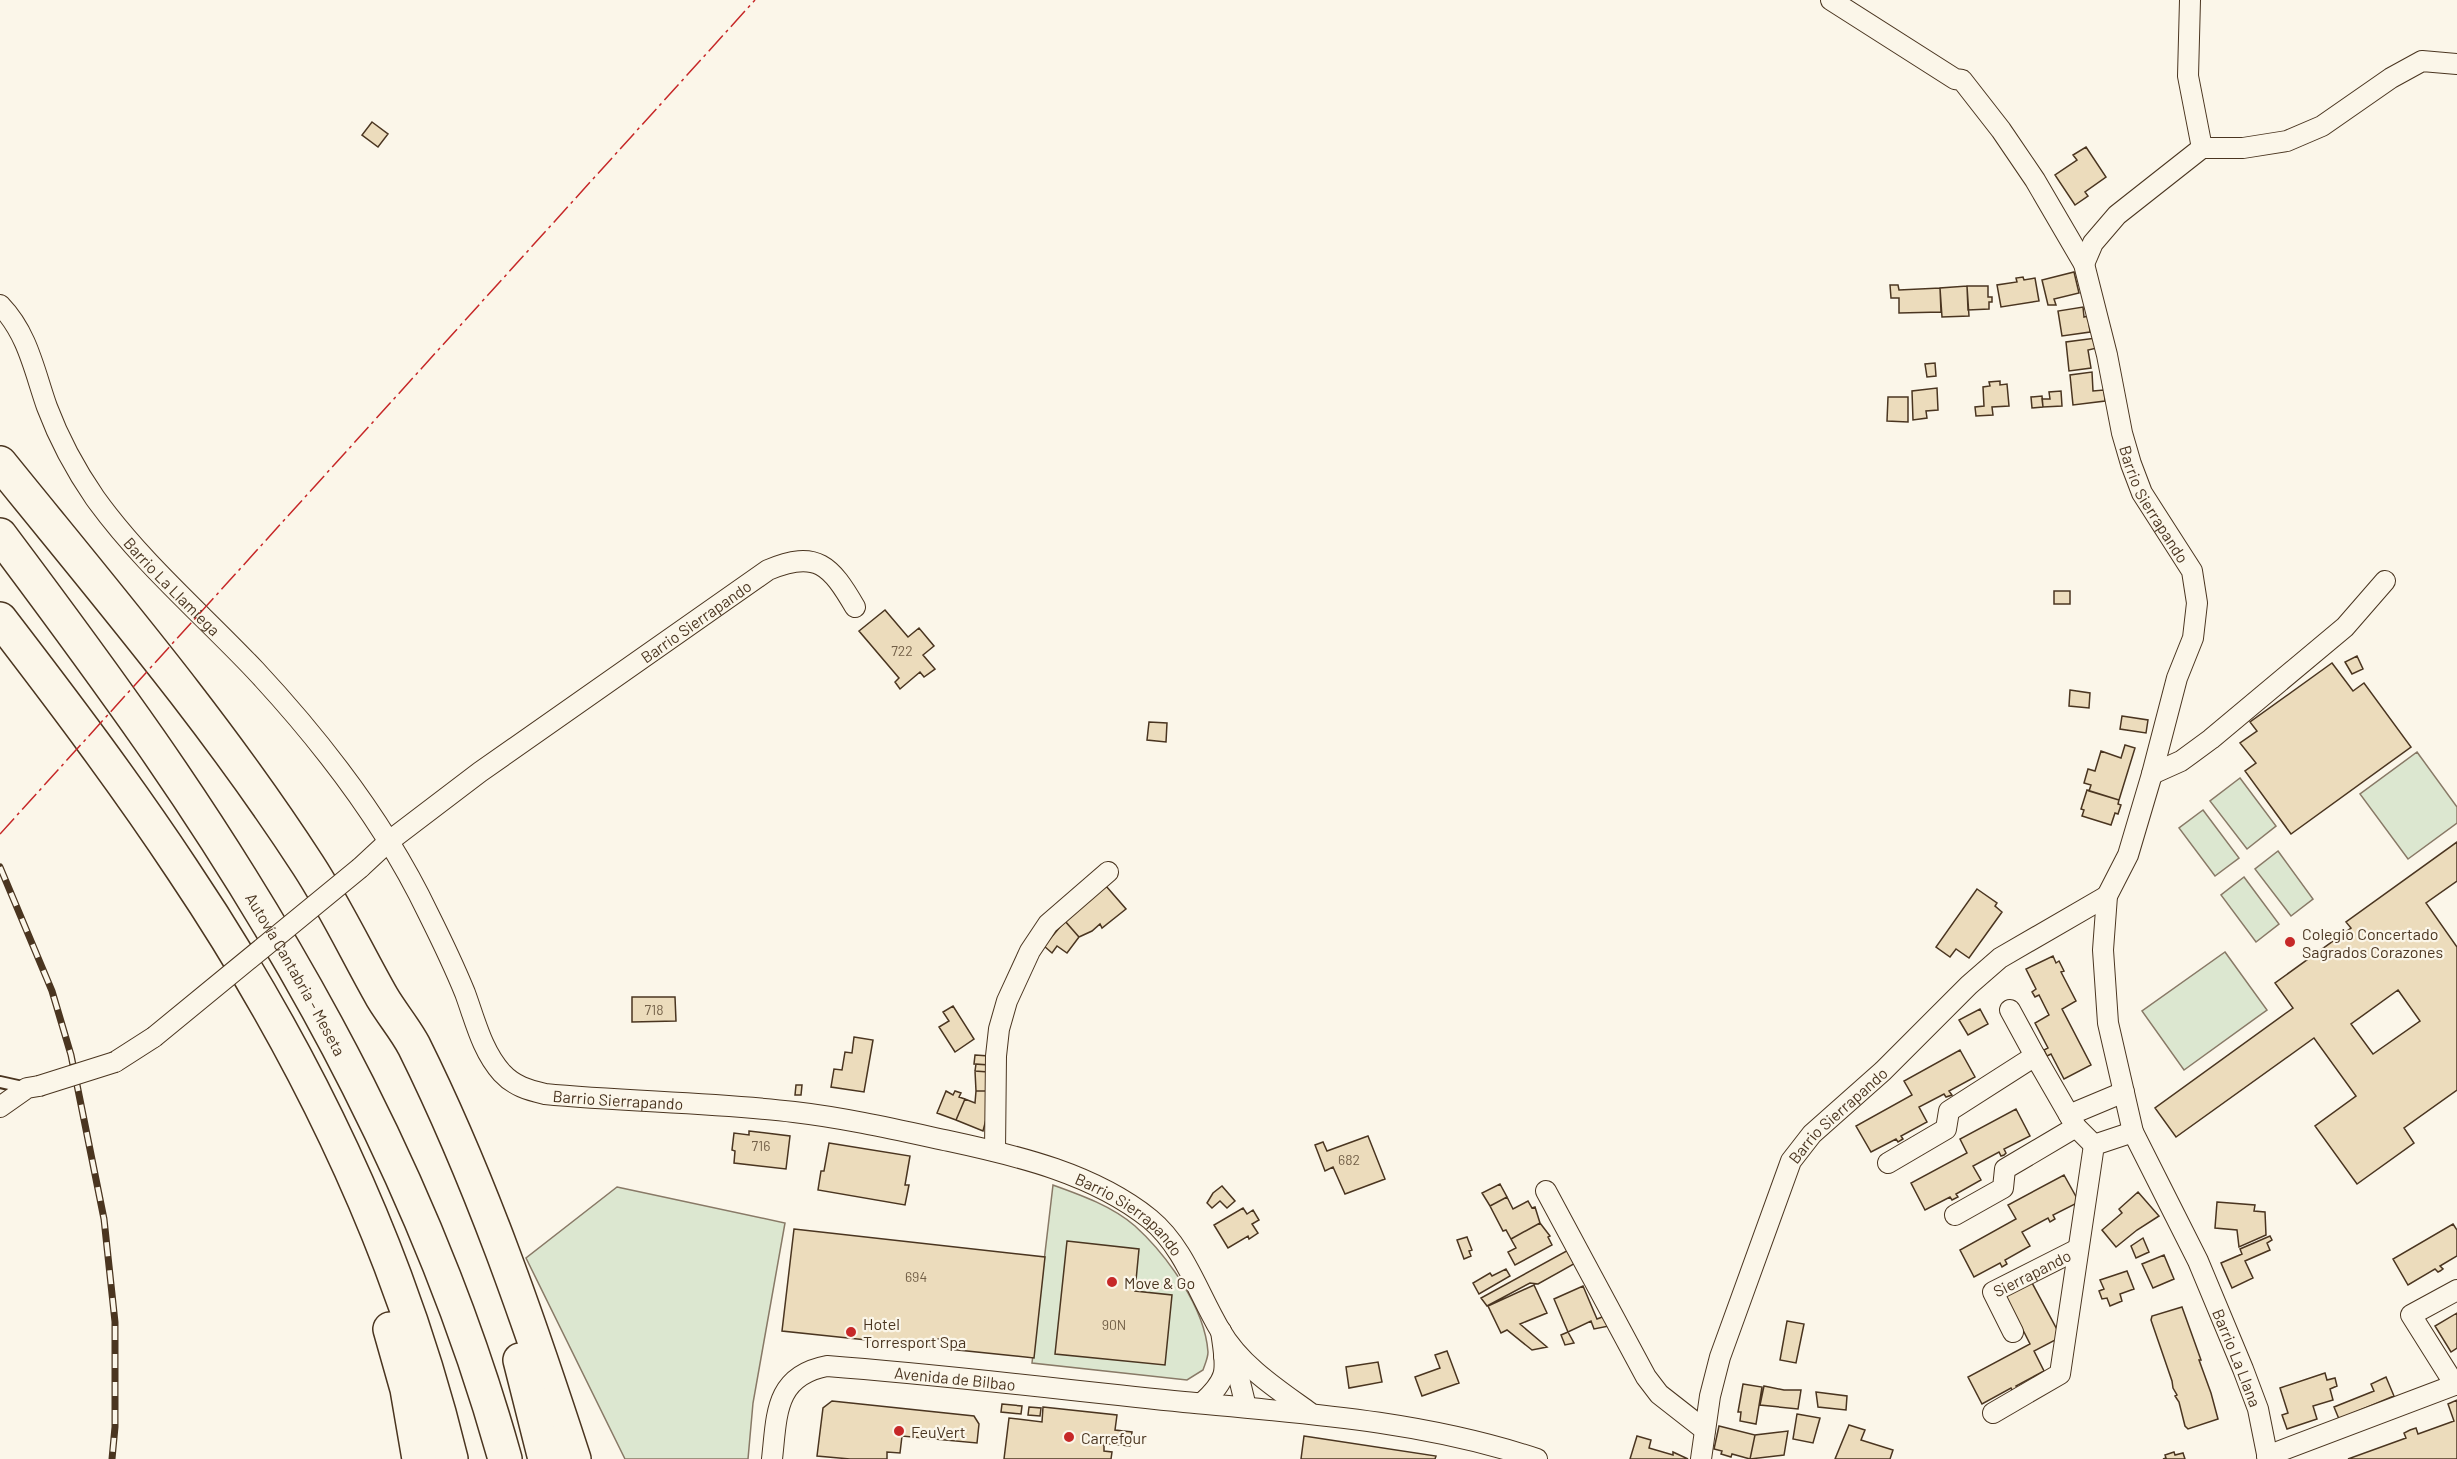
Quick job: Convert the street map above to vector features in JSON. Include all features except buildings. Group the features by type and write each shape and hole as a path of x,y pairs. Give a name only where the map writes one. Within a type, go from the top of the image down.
{"highway":[{"path":"0,463 182,687 240,767 309,867 384,1000 412,1043 469,1165 527,1316 574,1459"},
{"name":"Autovía Cantabria - Meseta","path":"0,535 184,791 247,890 337,1044 394,1159 433,1249 478,1368 505,1459"},
{"path":"0,619 116,773 183,870 258,991 331,1127 363,1196 392,1270 429,1378 452,1459"},
{"path":"258,991 328,1158 370,1268 401,1364 419,1459"},
{"path":"384,1000 400,1052 434,1124 479,1237 521,1365 545,1459"}],"street":[{"name":"Barrio Sierrapando","path":"1831,0 1955,79 1962,80 2001,130 2035,180 2084,264 2131,464 2142,493 2192,571 2197,603 2193,638 2177,678 2128,855 2107,896 2103,950 2108,1023 2133,1132 2198,1261"},
{"path":"2190,0 2188,76 2202,148"},
{"path":"2084,264 2093,243 2117,215 2202,148 2243,148 2287,141 2322,126 2391,78 2422,61 2457,64"},
{"name":"Barrio La Llamiega","path":"0,305 19,330 29,350 58,435 74,466 95,497 156,572 253,669 305,726 347,778 388,842"},
{"name":"Barrio Sierrapando","path":"33,1087 115,1062 154,1037 360,868 388,842 524,741 768,570 796,560 806,560 824,566 844,588 855,607"},
{"path":"2152,774 2181,761 2211,739 2345,627 2385,581"},
{"name":"Barrio Sierrapando","path":"388,842 428,912 464,991 491,1059 513,1083 545,1094 794,1112 995,1151 1077,1177 1115,1195 1152,1221 1174,1247 1195,1280 1221,1331 1264,1379 1309,1412"},
{"path":"995,1151 996,1056 999,1029 1007,1000 1030,951 1048,924 1108,872"},
{"name":"Barrio Sierrapando","path":"1701,1459 1710,1396 1720,1358 1791,1161 1812,1134 1883,1071 1969,985 2000,958 2107,896"},
{"path":"1993,1413 2060,1374 2094,1145 2073,1121 2010,1010"},
{"path":"1888,1163 1946,1129 1949,1111 2035,1056"},
{"path":"0,1107 33,1087"},
{"path":"1955,1215 2003,1188 2005,1169 2073,1121 2124,1092"},
{"path":"2094,1145 2133,1132"},
{"path":"1546,1191 1646,1377 1659,1394 1705,1430"},
{"name":"Sierrapando","path":"2013,1332 1993,1292 2078,1249"},
{"name":"Barrio La Llana","path":"2198,1261 2254,1399 2268,1458 2456,1384 2411,1314 2457,1290"},
{"name":"Barrio Sierrapando","path":"1202,1403 1219,1388 1223,1379 1224,1356 1221,1331"},
{"name":"Barrio Sierrapando","path":"1224,1356 1239,1378 1246,1407"},
{"name":"Avenida de Bilbao","path":"772,1459 778,1405 782,1396 788,1386 806,1373 827,1366 1202,1403"},
{"name":"Barrio Sierrapando","path":"1202,1403 1309,1412 1446,1434 1496,1452 1537,1459"}],"lane":[{"path":"0,1082 33,1087"}],"green space":[{"path":"2417,752 2457,807 2457,823 2408,859 2360,794"},
{"path":"2240,778 2276,826 2247,849 2210,801"},
{"path":"2203,810 2239,858 2215,876 2179,828"},
{"path":"2278,851 2313,899 2291,916 2255,869"},
{"path":"2244,877 2279,924 2256,942 2221,895"},
{"path":"2225,952 2267,1010 2184,1070 2142,1011"},
{"name":"Move & Go","path":"1053,1185 1085,1197 1126,1219 1159,1252 1182,1283 1200,1318 1208,1352 1203,1370 1187,1380 1032,1363"},
{"path":"617,1187 785,1223 753,1403 748,1459 625,1459 526,1258"}],"railway":[{"path":"0,867 52,991 71,1055 104,1219 115,1322 115,1427 112,1459"}],"power":[{"path":"0,834 755,0"}],"place":[{"name":"Colegio Concertado Sagrados Corazones","path":"2290,942"},
{"name":"Move & Go","path":"1112,1282"},
{"name":"Hotel Torresport Spa","path":"851,1332"},
{"name":"FeuVert","path":"899,1431"},
{"name":"Carrefour","path":"1069,1437"}]}
